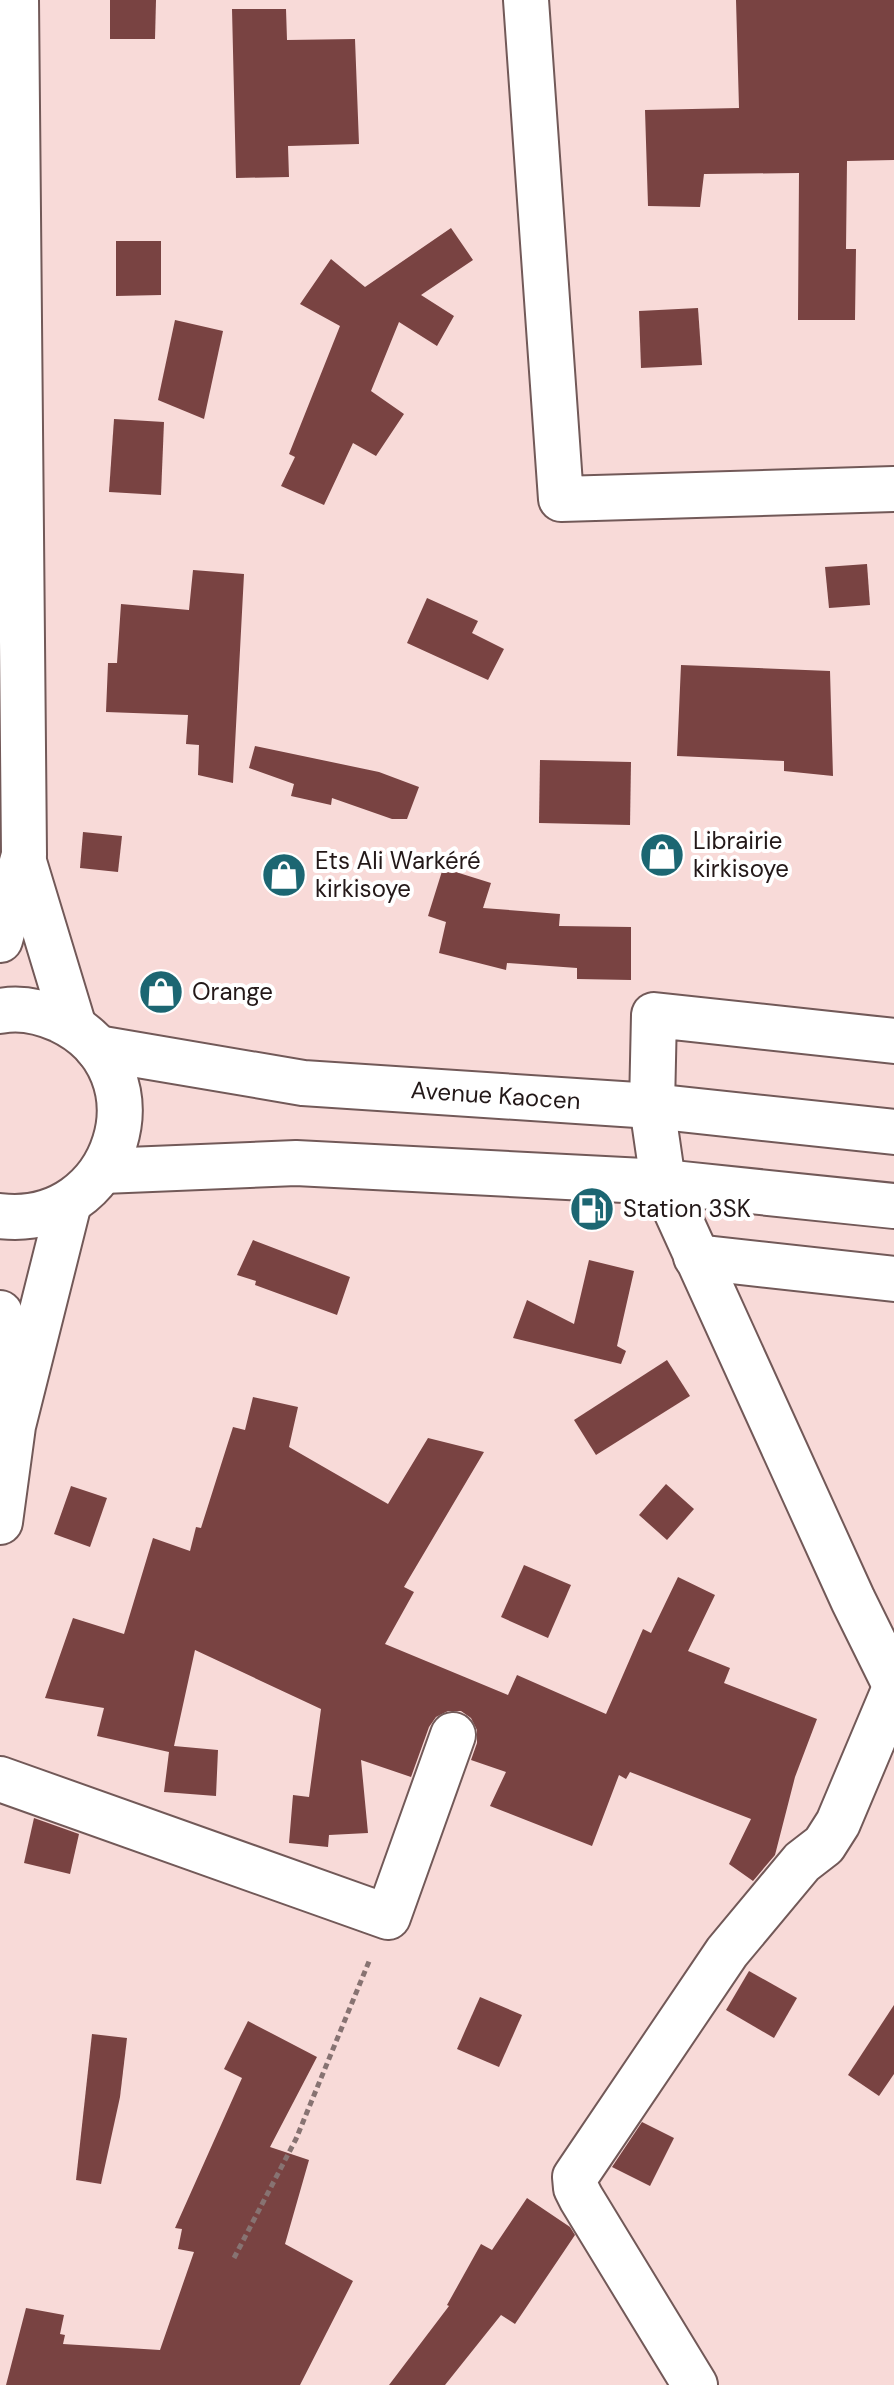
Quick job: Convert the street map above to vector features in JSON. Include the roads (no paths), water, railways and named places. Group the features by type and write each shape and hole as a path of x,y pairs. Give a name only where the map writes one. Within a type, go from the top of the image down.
{"main road":[{"path":"0,1216 21,1219 53,1212 81,1196 103,1171 117,1141 121,1109 114,1077 86,1038 24,862 11,654 16,0"},
{"path":"526,0 561,499 894,489"},
{"path":"0,940 24,862"},
{"name":"Avenue Kaocen","path":"0,1011 9,1009 43,1013 86,1038 303,1083 652,1106 894,1132"},
{"path":"894,1041 654,1015 652,1106 663,1182 853,1600 894,1683"},
{"path":"103,1171 296,1163 663,1182 894,1206"},
{"path":"0,1522 13,1426 69,1203"},
{"path":"696,1257 894,1279"},
{"path":"0,1313 13,1426"},
{"path":"695,2385 581,2198 575,2177 727,1952 802,1862 824,1845 838,1823 894,1690"},
{"path":"0,1779 388,1917 453,1735"}],"place":[{"name":"Librairie kirkisoye","path":"662,855"},
{"name":"Ets Ali Warkéré kirkisoye","path":"284,875"},
{"name":"Orange","path":"161,992"},
{"name":"Station 3SK","path":"592,1209"}]}
